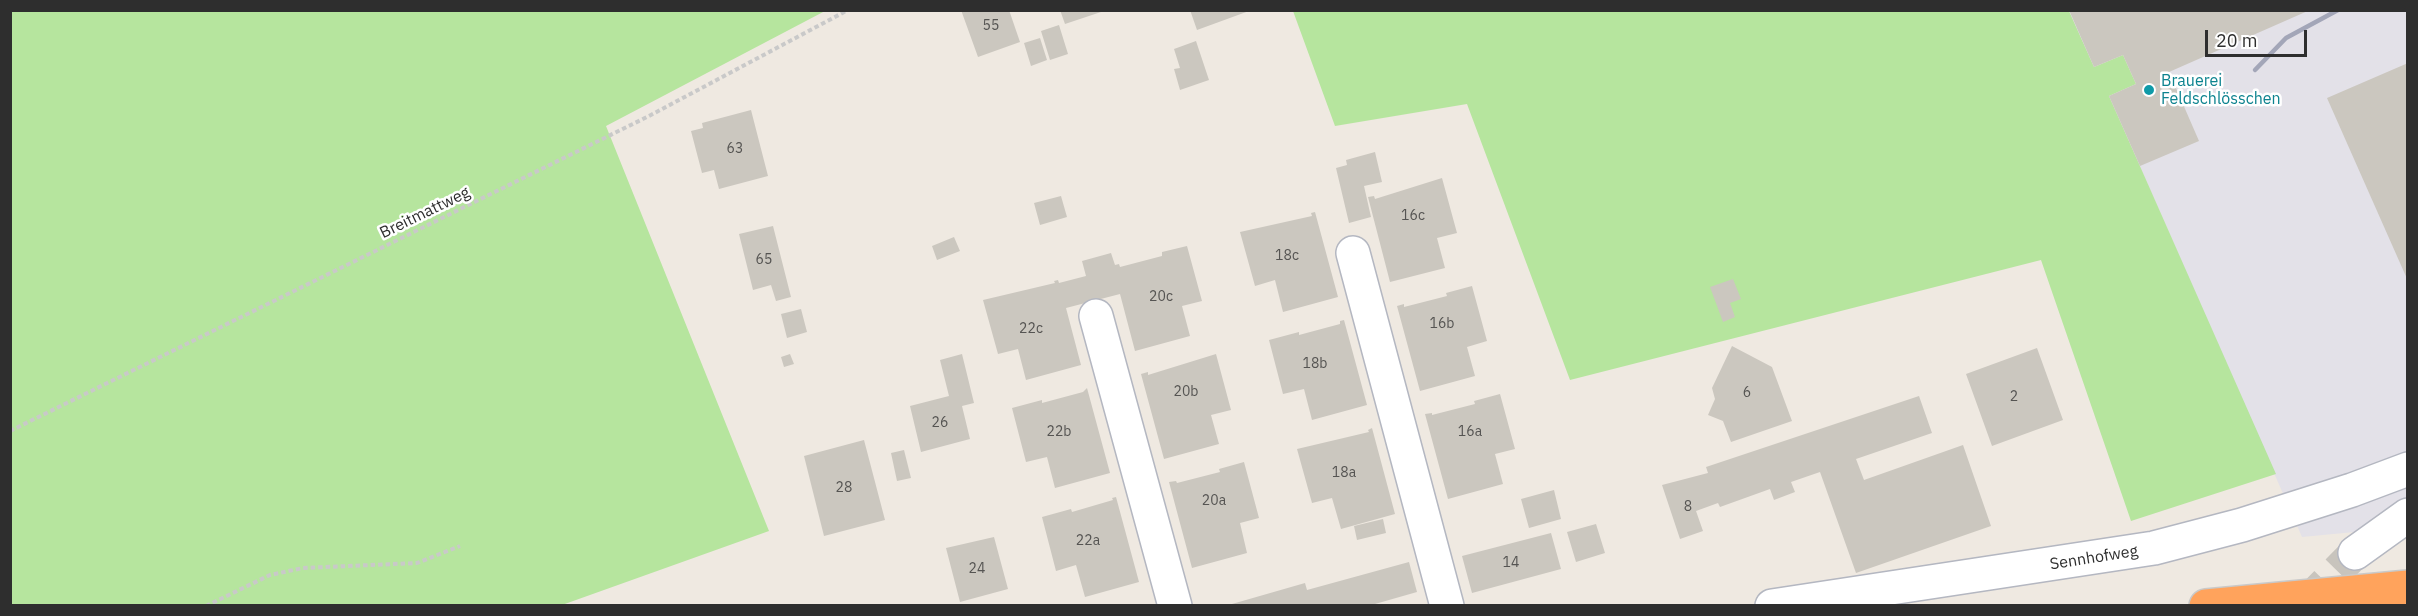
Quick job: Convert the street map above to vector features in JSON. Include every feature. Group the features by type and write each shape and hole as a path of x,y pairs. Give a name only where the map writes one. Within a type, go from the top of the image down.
{"highway":[{"path":"2206,606 2408,586"}],"street":[{"path":"1353,254 1447,606"},
{"path":"1096,316 1175,606"},
{"name":"Sennhofweg","path":"1772,606 2154,548 2242,525 2352,490 2408,469"},
{"path":"2355,553 2408,515"}],"path":[{"name":"Breitmattweg","path":"10,431 649,116 848,10"},
{"path":"206,606 270,575 303,568 417,563 460,546"}],"shaded area":[{"name":"Brauerei Feldschlösschen","path":"2069,11 2407,11 2407,527 2302,537 2109,96 2136,84 2123,55 2094,67"}],"green space":[{"path":"10,11 825,11 606,126 769,531 562,605 11,605"},
{"path":"1293,11 2069,11 2094,67 2123,55 2136,84 2109,96 2276,474 2131,521 2041,260 1570,380 1467,104 1335,126"}],"building":[{"path":"961,10 1009,10 1020,42 978,57"},
{"path":"1060,10 1104,10 1104,11 1065,24"},
{"path":"1190,10 1249,10 1249,11 1197,30"},
{"name":"Brauerei Feldschlösschen","path":"2069,10 2310,10 2169,72 2199,141 2140,166 2109,96 2136,84 2123,55 2094,67"},
{"path":"1059,25 1068,54 1050,60 1041,31"},
{"path":"1040,38 1047,60 1031,66 1024,43"},
{"path":"1196,41 1209,80 1180,90 1174,69 1180,68 1174,49"},
{"path":"2408,63 2408,281 2327,98"},
{"path":"751,110 768,176 719,189 714,170 702,173 691,131 703,128 702,123"},
{"path":"1375,152 1382,182 1364,186 1371,217 1349,223 1336,168 1347,165 1346,160"},
{"path":"1442,178 1457,233 1437,238 1445,268 1390,282 1368,197 1374,196 1375,199"},
{"path":"1061,196 1067,217 1040,225 1034,203"},
{"path":"1315,212 1338,297 1283,312 1275,280 1255,286 1240,232 1312,216 1311,213"},
{"path":"773,226 791,297 776,301 771,285 753,290 739,234"},
{"path":"954,237 960,251 937,260 932,246"},
{"path":"1187,246 1202,301 1182,306 1190,336 1135,351 1120,294 1066,308 1081,365 1026,380 1018,349 998,354 983,300 1055,283 1054,281 1058,280 1059,283 1086,276 1082,261 1111,253 1115,265 1119,264 1120,267 1162,256 1162,252"},
{"path":"1733,279 1741,299 1730,303 1735,317 1723,322 1710,287"},
{"path":"1472,286 1487,341 1467,347 1475,376 1420,391 1397,306 1404,304 1404,307 1447,296 1446,293"},
{"path":"801,309 807,332 787,338 781,314"},
{"path":"1344,320 1367,405 1312,420 1304,389 1283,394 1269,340 1299,332 1299,335 1340,324 1340,321"},
{"path":"1732,346 1772,367 1792,421 1731,442 1723,421 1708,415 1715,399 1712,388"},
{"path":"2037,348 2063,420 1992,446 1966,374"},
{"path":"790,354 794,364 784,367 781,357"},
{"path":"962,354 974,403 962,406 970,439 921,452 910,406 949,396 940,360"},
{"path":"1216,354 1231,410 1211,415 1219,444 1164,459 1141,374 1148,372 1148,375"},
{"path":"1087,388 1110,473 1055,488 1047,457 1026,462 1012,408 1042,400 1042,403 1083,392"},
{"path":"1500,394 1515,449 1495,454 1503,484 1448,499 1425,414 1432,413 1432,415 1475,404 1474,401"},
{"path":"1919,396 1932,433 1856,459 1864,480 1963,445 1991,526 1856,573 1820,472 1791,482 1795,492 1774,500 1770,489 1720,507 1718,503 1696,511 1703,531 1680,539 1662,485 1708,473 1706,467"},
{"path":"1372,428 1395,514 1341,529 1332,498 1312,503 1297,449 1369,432 1368,430"},
{"path":"864,440 885,520 824,536 804,456"},
{"path":"904,450 911,478 897,481 891,453"},
{"path":"1244,462 1259,518 1240,523 1247,553 1192,568 1169,482 1176,481 1177,483 1220,472 1219,469"},
{"path":"1554,490 1561,519 1529,528 1521,499"},
{"path":"1116,497 1139,582 1085,597 1076,565 1056,571 1042,517 1071,509 1072,512 1113,500 1112,498"},
{"path":"1383,519 1386,533 1357,540 1354,526"},
{"path":"1596,524 1605,553 1576,562 1567,532"},
{"path":"1551,533 1561,569 1472,593 1462,556"},
{"path":"994,537 1008,589 960,602 946,548"},
{"path":"1409,562 1417,592 1368,606 1225,606 1305,583 1307,590"}],"tunnel":[{"path":"2303,606 2355,553"}],"railway":[{"path":"2255,70 2286,38 2338,10"}],"place":[{"name":"Brauerei Feldschlösschen","path":"2149,90"}]}
